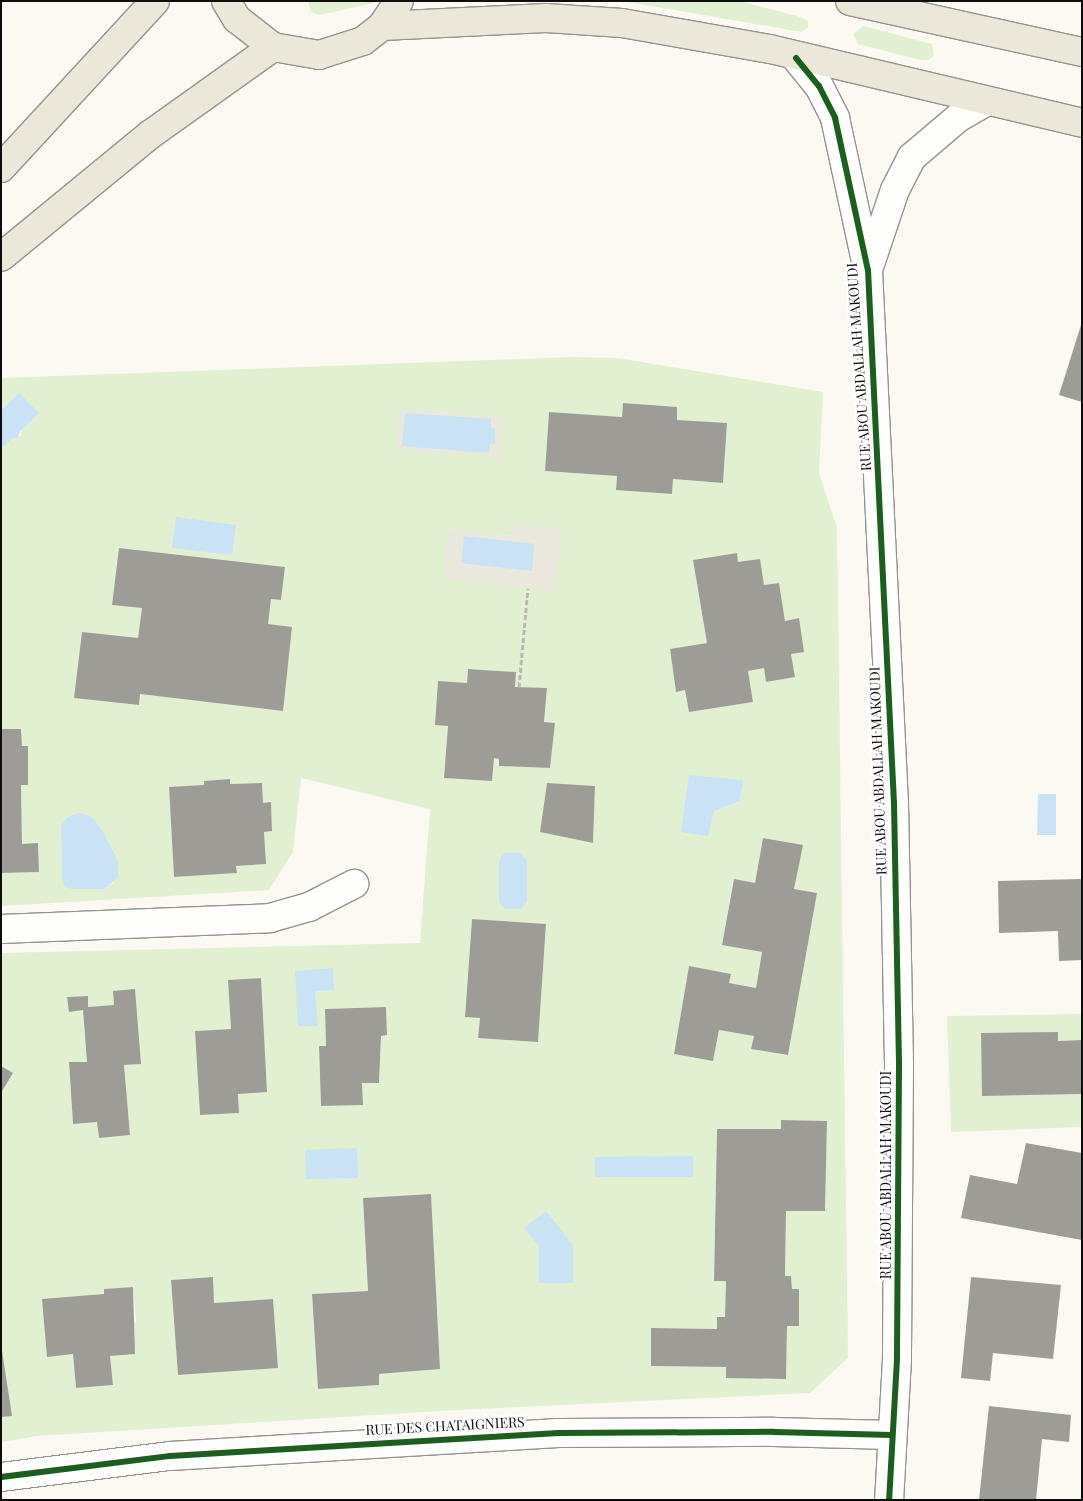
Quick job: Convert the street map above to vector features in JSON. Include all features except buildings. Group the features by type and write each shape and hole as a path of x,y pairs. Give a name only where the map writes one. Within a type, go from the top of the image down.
{"main road":[{"path":"1,168 154,1"},
{"path":"226,1 237,19 253,35 273,47 319,55 363,41 382,26 399,1"},
{"path":"850,1 1082,52"},
{"path":"382,26 546,18 622,23 761,47 796,58 1082,123"},
{"path":"1,257 151,134 273,47"}],"street":[{"name":"RUE ABOU ABDALLAH MAKOUDI","path":"796,58 820,86 835,118 868,270 894,813 900,1158 897,1359 890,1500"},
{"name":"RUE ABOU ABDALLAH MAKOUDI","path":"868,270 895,190 912,157 958,118 986,102"},
{"path":"1,929 270,918 309,907 354,884"},
{"name":"RUE DES CHATAIGNIERS","path":"1,1477 170,1456 558,1432 764,1432 892,1436"}],"path":[{"path":"520,687 528,588"}],"green space":[{"path":"308,1 382,1 320,15 311,12"},
{"path":"622,1 739,1 797,16 808,21 808,27 802,32"},
{"path":"863,26 932,44 934,55 929,60 921,60 858,44 853,34"},
{"path":"574,357 617,358 823,392 819,473 837,528 848,1358 810,1393 457,1410 37,1436 1,1442 1,1093 13,1074 1,1066 1,953 420,943 430,809 301,778 293,852 269,890 1,906 1,873 39,872 38,844 22,844 21,785 28,785 28,747 22,746 21,729 1,729 1,449 14,437 21,436 19,393 1,410 1,378","holes":["623,403 677,407 677,420 727,424 723,483 673,479 672,494 616,490 617,476 545,471 549,412 622,417","514,524 555,591 448,529 513,536","120,548 285,567 281,600 271,599 268,624 292,627 282,711 140,694 138,705 74,698 138,638 142,608 112,605","736,553 738,562 764,585 779,583 785,621 798,618 791,654 795,677 767,681 764,668 748,671 753,702 689,712 685,690 676,691 670,650 707,643 693,560","468,669 516,672 515,687 547,689 544,722 555,723 550,768 499,766 499,759 494,758 492,781 445,778 448,726 467,683","230,779 230,784 262,783 263,803 271,803 272,831 264,832 265,864 236,866 237,873 174,877 169,788 204,785 204,781","743,780 740,801 714,811","547,784 595,786 593,843 540,832","61,825 102,830 118,860 113,884 92,889 62,880","763,838 802,845 794,889 817,893 788,1055 752,1049 754,1036 719,1030 713,1061 674,1054 689,967 731,974 729,983 756,988 762,952 722,945 733,880 755,883","472,919 546,924 538,1042 478,1038 480,1018 465,1016","333,968 334,989 315,991","260,978 267,1092 238,1094 239,1113 200,1115 195,1031 231,1029 228,980","113,991 140,1064 124,1065 130,1135 99,1138 97,1122 73,1124 69,1063 87,1062 83,1010 69,1011 67,997 87,996 88,1007 114,1005","386,1007 387,1035 381,1036 379,1083 362,1083 363,1105 321,1106 319,1046 326,1046 325,1009","781,1120 827,1121 825,1211 786,1211 785,1276 791,1276 792,1289 799,1289 787,1326 786,1379 726,1378 726,1367 651,1366 652,1328 717,1329 725,1317 726,1281 714,1281 717,1129 781,1129","430,1194 440,1369 379,1374 379,1385 318,1389 312,1294 368,1291 363,1198","539,1246 573,1282 539,1283","212,1277 214,1303 273,1299 278,1368 178,1375 171,1280","133,1287 136,1322 132,1323 134,1354 110,1356 113,1385 76,1388 73,1354 47,1356 43,1300 104,1294 104,1289"]},
{"path":"1082,1014 1082,1040 1058,1041 982,1095 1082,1094 1082,1127 951,1132 947,1016"}],"shaded area":[{"path":"400,409 503,417 501,457 397,449","holes":["405,413 491,419 491,428 495,429 494,443 490,443 488,453"]},
{"path":"514,524 562,529 555,591 443,579 448,529 512,536"}],"water":[{"path":"19,393 39,413 20,431 18,438 13,438 1,449 1,410"},
{"path":"405,413 491,419 491,428 495,429 495,444 490,443 489,453 402,446"},
{"path":"176,517 236,525 232,555 172,548"},
{"path":"464,536 534,544 532,571 461,563"},
{"path":"689,775 743,780 740,801 714,811 708,836 681,832"},
{"path":"1038,794 1056,794 1056,835 1037,835"},
{"path":"80,813 92,817 102,830 118,860 118,878 104,889 72,889 65,887 62,880 61,826 67,817"},
{"path":"504,853 521,853 527,861 527,901 521,909 504,909 499,901 499,861"},
{"path":"333,968 334,990 315,991 318,1026 298,1026 295,971"},
{"path":"357,1148 358,1178 306,1179 305,1150"},
{"path":"693,1156 693,1177 595,1177 595,1157"},
{"path":"546,1211 573,1245 573,1283 539,1283 539,1246 524,1228"}],"cycle path":[{"path":"796,58 819,86 835,118 868,270 894,803 899,1066 897,1359 889,1500"},
{"path":"1,1477 170,1456 558,1433 774,1432 892,1435"}]}
